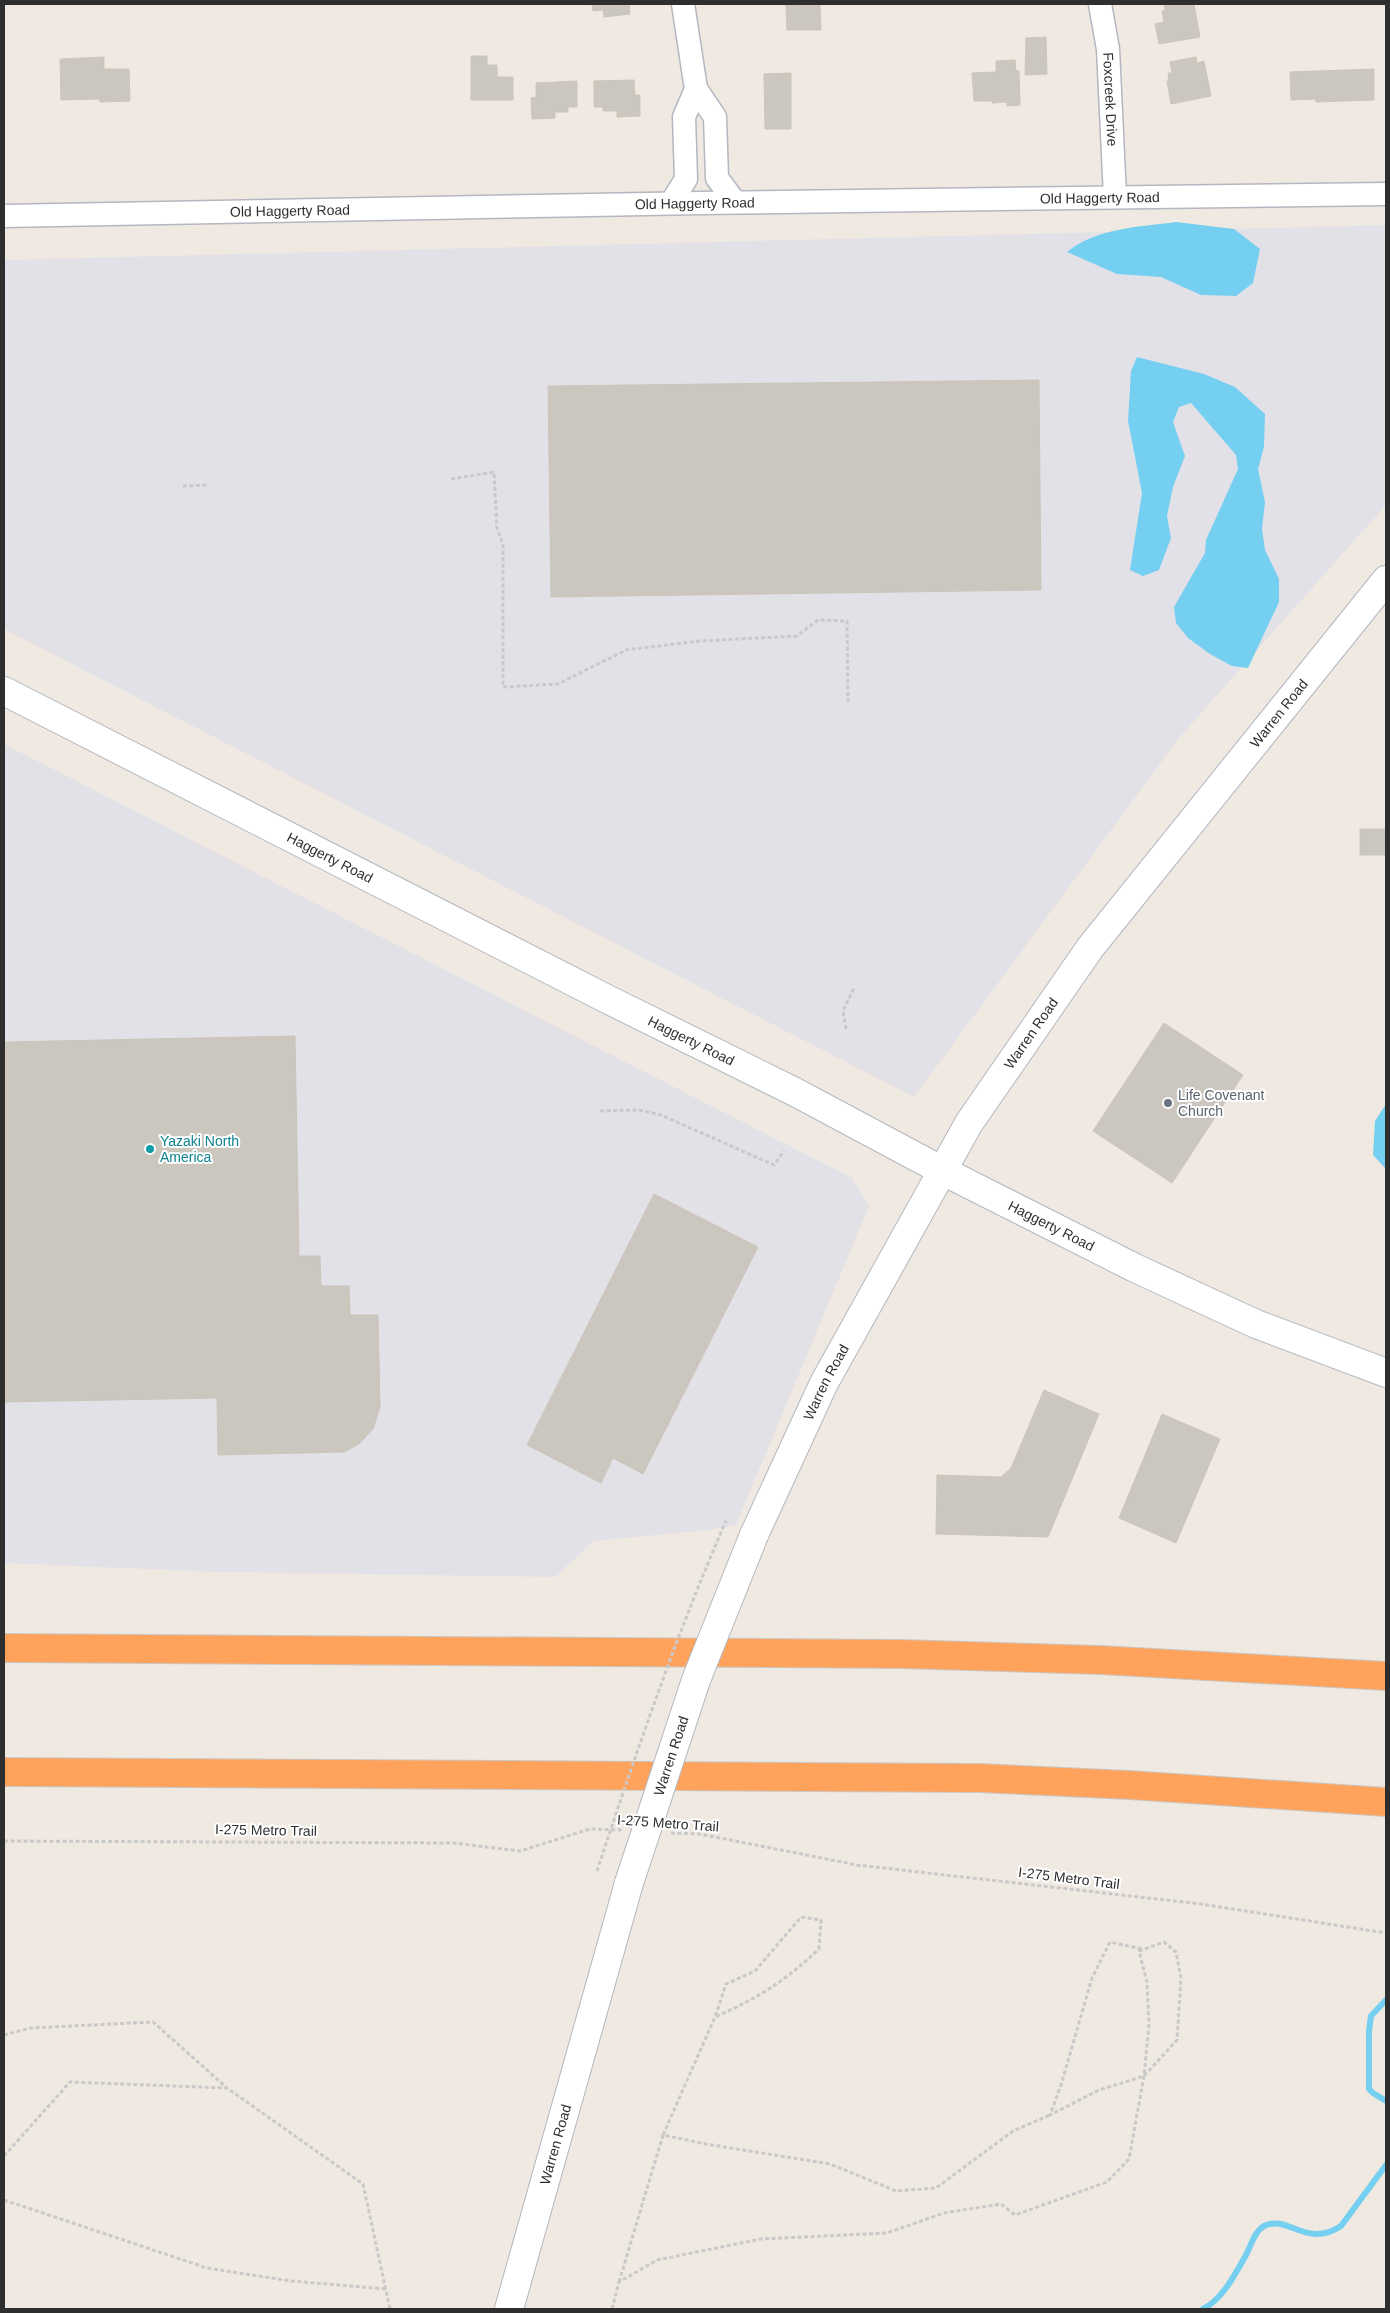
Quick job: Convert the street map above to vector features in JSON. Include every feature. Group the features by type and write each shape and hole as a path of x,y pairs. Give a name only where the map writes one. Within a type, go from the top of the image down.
{"highway":[{"path":"4,1648 900,1654 1100,1660 1386,1676"},
{"path":"4,1772 978,1778 1128,1785 1386,1802"}],"main road":[{"name":"Warren Road","path":"509,2309 629,1883 696,1680 754,1535 824,1384 941,1170 969,1123 1070,974 1386,580"},
{"name":"Haggerty Road","path":"4,691 607,999 794,1092 941,1170 1200,1299 1314,1347 1386,1373"}],"street":[{"path":"683,4 696,89 715,116 717,178 735,202"},
{"name":"Foxcreek Drive","path":"1100,4 1108,49 1115,197"},
{"path":"671,203 686,179 684,117 696,89"},
{"name":"Old Haggerty Road","path":"4,216 671,203 1386,194"}],"path":[{"path":"451,479 494,472 497,528 503,545 503,687 558,684 626,650 700,641 797,636 818,620 847,621 848,702"},
{"path":"182,486 207,485"},
{"path":"846,1029 843,1011 854,988"},
{"path":"600,1111 639,1110 661,1115 774,1165 784,1151"},
{"path":"597,1871 638,1748 698,1586 726,1521"},
{"name":"I-275 Metro Trail","path":"4,1841 202,1840 454,1844 520,1851 590,1829 626,1831"},
{"name":"I-275 Metro Trail","path":"663,1832 700,1834 857,1864 1201,1904 1386,1933"},
{"path":"612,2309 663,2134 715,2017 726,1984 755,1971 801,1916 821,1920 819,1950 793,1974 754,2000 715,2017"},
{"path":"663,2134 706,2144 830,2164 896,2191 936,2188 1012,2131 1050,2115 1099,2090 1144,2076 1176,2040 1181,1978 1176,1952 1164,1942 1142,1949 1110,1942 1092,1978 1061,2085 1050,2115"},
{"path":"619,2282 657,2260 761,2240 887,2233 944,2213 1001,2204 1015,2215 1107,2182 1129,2159 1144,2076 1149,2025 1147,1982 1139,1950 1142,1949"},
{"path":"4,2035 31,2028 153,2022 227,2088 363,2184 390,2309"},
{"path":"4,2156 70,2082 227,2088"},
{"path":"4,2200 207,2268 291,2281 386,2289"}],"shaded area":[{"path":"1386,225 1386,505 1179,738 914,1097 4,629 4,260"},
{"path":"4,744 852,1178 869,1206 736,1525 709,1530 594,1541 555,1577 218,1572 4,1563"}],"water":[{"path":"1176,222 1234,229 1260,249 1253,283 1236,296 1201,295 1161,277 1117,274 1067,252 1078,244 1104,233 1133,227"},
{"path":"1137,357 1204,374 1235,387 1265,414 1264,447 1258,469 1265,502 1262,529 1265,550 1279,579 1279,602 1248,668 1232,666 1210,654 1188,638 1176,623 1174,607 1205,553 1206,540 1238,469 1236,455 1191,403 1179,407 1173,422 1185,456 1173,487 1167,516 1171,538 1159,570 1143,576 1130,570 1142,493 1128,421 1131,371"},
{"path":"1386,1104 1386,1169 1373,1155 1375,1121"}],"building":[{"path":"592,4 629,4 630,14 604,17 603,10 593,11"},
{"path":"820,4 821,30 787,30 786,5"},
{"path":"1164,4 1194,4 1200,37 1159,44 1155,24 1164,22 1162,11 1165,10"},
{"path":"1046,37 1047,74 1025,75 1026,38"},
{"path":"471,56 487,56 487,65 497,65 497,77 513,77 513,100 471,100"},
{"path":"104,57 104,69 129,69 130,101 100,102 99,99 61,100 60,59"},
{"path":"1196,57 1197,63 1204,61 1211,96 1171,104 1167,81 1169,81 1168,73 1172,73 1170,62"},
{"path":"1015,60 1016,71 1019,71 1020,105 1007,106 1007,102 974,101 972,73 996,72 996,61"},
{"path":"1374,69 1374,100 1316,102 1315,99 1291,100 1290,72"},
{"path":"791,73 791,129 765,129 764,74"},
{"path":"634,80 635,95 640,95 640,116 617,117 617,111 603,111 603,107 594,107 594,81"},
{"path":"577,81 577,107 568,107 568,112 555,112 555,118 532,119 531,98 536,97 536,83"},
{"path":"1039,380 1041,590 551,597 548,386"},
{"path":"1360,829 1386,829 1386,855 1360,855"},
{"name":"Life Covenant Church","path":"1164,1023 1243,1075 1172,1183 1093,1131"},
{"name":"Yazaki North America","path":"295,1036 299,1256 320,1256 321,1286 349,1286 350,1315 378,1315 380,1407 373,1429 359,1444 344,1452 218,1455 217,1398 4,1402 4,1042"},
{"path":"654,1194 758,1247 643,1474 613,1458 601,1483 527,1445"},
{"path":"1044,1390 1099,1414 1048,1537 936,1534 937,1475 1001,1477 1011,1468"},
{"path":"1162,1414 1220,1439 1176,1543 1119,1518"}],"waterway":[{"path":"1386,2000 1371,2016 1369,2031 1369,2089 1386,2101"},
{"path":"1203,2309 1217,2299 1228,2285 1246,2255 1255,2235 1264,2226 1273,2223 1308,2233 1329,2232 1341,2226 1386,2165"}],"place":[{"name":"Life Covenant Church","path":"1168,1103"},
{"name":"Yazaki North America","path":"150,1149"}]}
